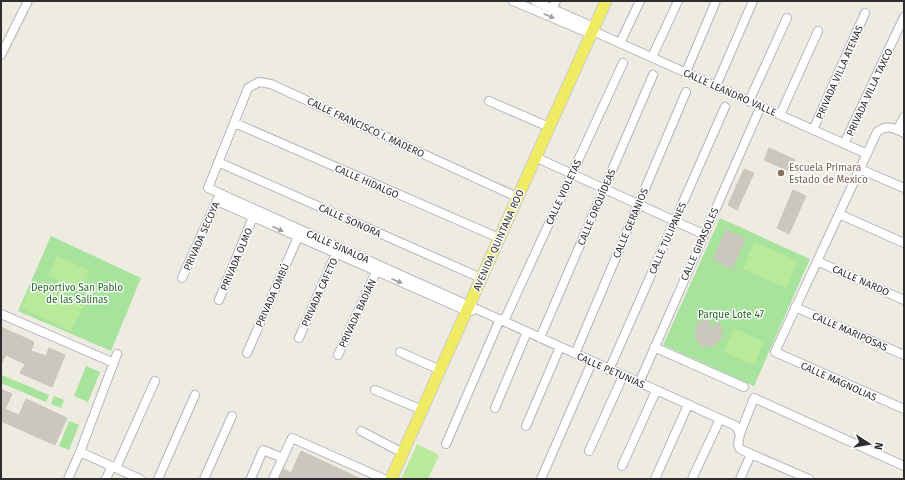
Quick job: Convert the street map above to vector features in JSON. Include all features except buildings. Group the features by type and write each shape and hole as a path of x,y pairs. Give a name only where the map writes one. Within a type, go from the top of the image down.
{"main road":[{"name":"AVENIDA QUINTANA ROO","path":"391,479 440,370 472,309 481,278 606,1"}],"street":[{"path":"1,55 28,1"},
{"name":"CALLE LEANDRO VALLE","path":"514,1 586,32 593,31 867,154"},
{"name":"CALLE LEANDRO VALLE","path":"535,1 554,5 589,25 593,31"},
{"path":"620,43 640,1"},
{"path":"652,57 678,1"},
{"path":"686,72 716,1"},
{"path":"716,86 753,1"},
{"name":"PRIVADA VILLA ATENAS","path":"813,130 865,13"},
{"name":"PRIVADA VILLA TAXCO","path":"844,144 904,17"},
{"path":"749,101 787,18"},
{"path":"780,115 818,31"},
{"name":"CALLE VIOLETAS","path":"446,444 502,320 623,63"},
{"name":"CALLE ORQUÍDEAS","path":"540,338 653,75"},
{"name":"CALLE FRANCISCO I. MADERO","path":"208,188 248,88 259,82 271,84 518,197"},
{"name":"CALLE GERANIOS","path":"575,354 686,92"},
{"path":"489,101 549,127"},
{"name":"CALLE GIRASOLES","path":"639,383 760,106"},
{"name":"CALLE TULIPANES","path":"609,370 725,107"},
{"path":"795,307 877,132 888,126 901,132 904,117"},
{"name":"CALLE HIDALGO","path":"235,123 499,238"},
{"path":"535,157 703,234"},
{"name":"CALLE SONORA","path":"218,162 481,278"},
{"path":"860,169 904,188"},
{"name":"CALLE SINALOA","path":"208,188 219,197 254,218 298,237 338,250 376,272 472,309"},
{"name":"CALLE SINALOA","path":"219,197 472,309"},
{"name":"PRIVADA SECOYA","path":"182,278 219,197"},
{"path":"839,214 904,243"},
{"name":"PRIVADA OLMO","path":"218,300 254,218"},
{"name":"PRIVADA OMBÚ","path":"246,353 298,237"},
{"name":"PRIVADA CAFETO","path":"299,338 338,250"},
{"name":"CALLE NARDO","path":"817,261 904,300"},
{"name":"PRIVADA BADIÁN","path":"338,355 376,272"},
{"name":"CALLE MAGNOLIAS","path":"795,307 775,352 904,410"},
{"name":"CALLE MARIPOSAS","path":"795,307 904,355"},
{"name":"CALLE PETUNIAS","path":"472,309 502,320 609,370 720,418 736,426 740,434"},
{"path":"1,314 114,363"},
{"path":"495,408 528,332"},
{"path":"526,426 560,347"},
{"path":"654,347 744,387"},
{"path":"400,352 440,370"},
{"path":"68,479 80,452 117,354"},
{"path":"541,479 592,362"},
{"path":"589,451 623,376"},
{"path":"106,479 114,467 155,381"},
{"path":"375,390 422,410"},
{"path":"622,466 656,391"},
{"path":"158,479 195,395"},
{"path":"809,479 740,449 738,445 740,434 754,398 904,466"},
{"path":"655,479 688,405"},
{"path":"204,479 232,416"},
{"path":"692,479 720,418"},
{"path":"361,431 403,453"},
{"path":"273,479 292,438 380,478"},
{"path":"251,478 263,450 283,458"},
{"path":"80,452 140,479"},
{"path":"740,479 751,454"}],"green space":[{"name":"Parque Lote 47","path":"720,218 810,259 754,386 663,345"},
{"name":"Deportivo San Pablo de las Salinas","path":"51,236 141,278 111,351 18,311"},
{"path":"754,242 798,261 786,288 743,269"},
{"path":"57,256 90,271 81,291 48,276"},
{"path":"33,283 83,306 71,331 21,308"},
{"path":"734,328 764,342 754,365 724,352"},
{"path":"86,366 100,372 88,402 74,396"},
{"path":"2,375 49,395 46,402 1,383"},
{"path":"54,396 64,400 61,408 51,404"},
{"path":"69,421 79,425 69,450 59,446"},
{"path":"417,444 439,455 428,479 401,479"}],"place":[{"name":"Escuela Primara Estado de Mexico","path":"781,173"}]}
